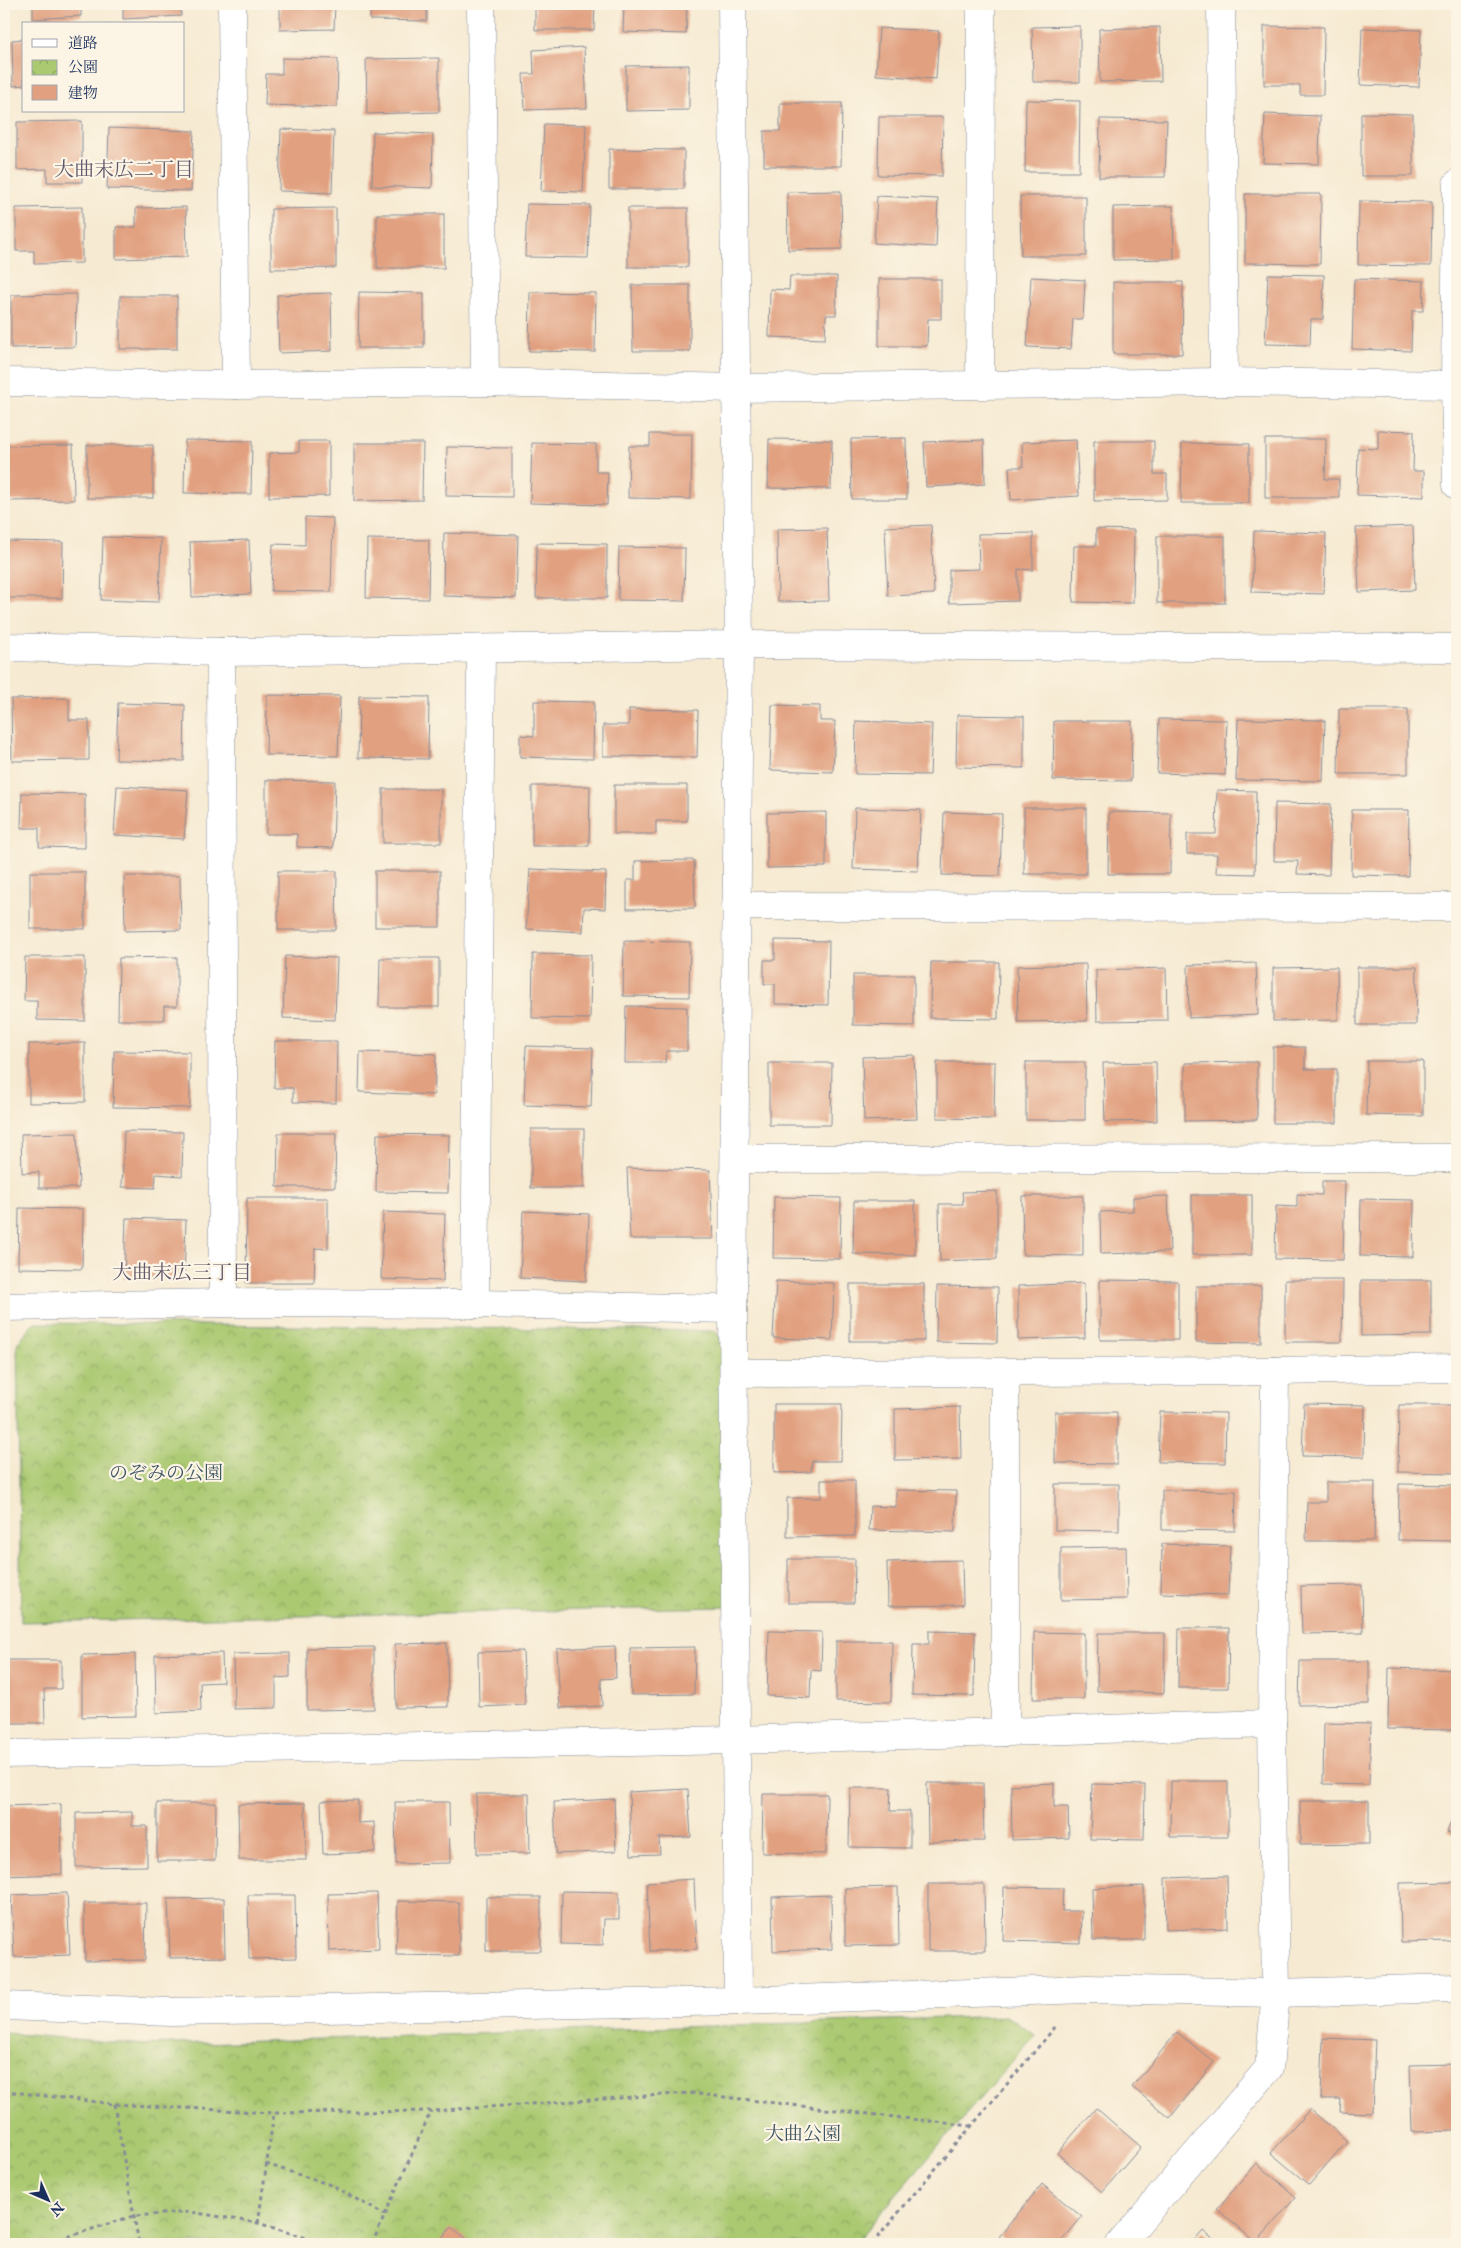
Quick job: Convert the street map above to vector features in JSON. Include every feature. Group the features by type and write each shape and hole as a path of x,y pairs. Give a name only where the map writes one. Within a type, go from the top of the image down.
{"street":[{"path":"232,4 236,384"},
{"path":"481,4 485,382"},
{"path":"732,4 739,645 736,1159 733,1309 738,2001"},
{"path":"980,384 981,4"},
{"path":"1221,4 1224,382"},
{"path":"1457,184 1455,385 1457,485"},
{"path":"4,382 236,384 485,382 736,388 1224,382 1455,385"},
{"path":"4,647 221,652 739,645 1457,648"},
{"path":"475,1304 481,649"},
{"path":"221,652 223,1303"},
{"path":"736,906 1457,907"},
{"path":"736,1159 1457,1158"},
{"path":"4,1307 223,1303 475,1304 733,1309"},
{"path":"734,1373 1005,1373 1457,1368"},
{"path":"1120,2244 1269,2068 1276,1993 1272,1724 1276,1371"},
{"path":"1005,1373 1005,1732"},
{"path":"4,1754 735,1740 1272,1724"},
{"path":"4,2006 171,2012 738,2001 1087,1989 1276,1993 1457,1988"}],"path":[{"path":"872,2244 1087,1989"},
{"path":"4,2091 114,2104 274,2114 431,2111 690,2093 971,2126"},
{"path":"114,2104 139,2244"},
{"path":"372,2244 431,2111"},
{"path":"258,2223 274,2114"},
{"path":"266,2164 331,2185 385,2215"},
{"path":"45,2244 133,2216 191,2212 258,2223 326,2244"}],"green space":[{"name":"のぞみの公園","path":"33,1323 715,1331 728,1347 728,1607 21,1622 17,1344"},
{"name":"大曲公園","path":"1006,2016 1035,2035 854,2244 4,2244 4,2033 144,2045"}],"building":[{"path":"33,4 81,4 81,16 33,19"},
{"path":"123,4 181,4 181,16 123,19"},
{"path":"280,4 335,4 334,29 280,30"},
{"path":"370,4 427,4 427,21 370,20"},
{"path":"535,4 595,4 594,30 535,30"},
{"path":"624,4 687,4 686,34 623,32"},
{"path":"1080,26 1080,82 1033,82 1032,27"},
{"path":"1264,26 1324,27 1323,95 1300,95 1300,85 1264,85"},
{"path":"1160,27 1161,81 1100,82 1099,29"},
{"path":"879,28 939,31 936,79 876,75"},
{"path":"1362,28 1421,30 1419,87 1360,85"},
{"path":"22,39 22,85 13,86 12,40"},
{"path":"584,47 587,108 525,110 523,74 534,74 533,50"},
{"path":"282,58 338,59 337,107 265,105 266,74 282,74"},
{"path":"439,58 439,112 367,114 366,59"},
{"path":"689,65 689,110 626,111 626,66"},
{"path":"1026,100 1080,101 1079,172 1025,172"},
{"path":"780,103 842,103 841,166 764,166 764,131 780,131"},
{"path":"1361,113 1413,114 1413,176 1361,176"},
{"path":"1265,114 1320,116 1319,164 1263,163"},
{"path":"879,117 943,117 942,176 878,175"},
{"path":"1100,119 1167,120 1165,177 1099,177"},
{"path":"82,121 82,182 47,182 47,169 17,170 17,122"},
{"path":"544,124 586,125 583,192 541,191"},
{"path":"109,128 194,131 191,191 107,189"},
{"path":"281,129 334,131 332,193 279,191"},
{"path":"373,132 433,134 432,188 372,186"},
{"path":"609,149 684,150 684,189 609,189"},
{"path":"841,191 842,249 788,250 787,192"},
{"path":"1245,194 1321,194 1320,264 1245,263"},
{"path":"877,196 938,199 936,247 874,243"},
{"path":"1020,196 1086,196 1086,256 1021,256"},
{"path":"1359,201 1432,202 1431,266 1358,265"},
{"path":"527,204 590,205 588,258 525,257"},
{"path":"1173,206 1174,259 1113,260 1113,207"},
{"path":"82,207 82,263 34,264 34,251 16,251 16,208"},
{"path":"186,207 187,257 116,259 116,227 136,227 136,208"},
{"path":"336,208 336,268 271,269 271,209"},
{"path":"628,208 688,208 688,267 628,267"},
{"path":"377,214 444,214 444,268 377,268"},
{"path":"1268,274 1324,275 1323,319 1311,319 1310,345 1265,344"},
{"path":"790,276 837,276 836,315 826,315 825,339 769,337 770,289 789,290"},
{"path":"1031,277 1085,280 1083,319 1073,319 1071,349 1027,347"},
{"path":"879,279 941,279 941,319 928,319 927,346 879,346"},
{"path":"1354,279 1424,281 1423,311 1412,311 1411,351 1352,349"},
{"path":"1113,282 1183,282 1182,354 1113,354"},
{"path":"632,285 690,285 690,351 633,351"},
{"path":"359,292 424,293 424,348 358,348"},
{"path":"530,292 596,293 595,352 529,351"},
{"path":"331,293 332,351 279,353 277,295"},
{"path":"76,294 75,347 11,348 11,295"},
{"path":"120,296 177,296 177,349 120,349"},
{"path":"1378,430 1414,431 1413,471 1424,471 1424,497 1357,495 1358,448 1378,449"},
{"path":"650,434 692,434 691,499 628,498 629,446 650,446"},
{"path":"906,438 907,499 852,499 851,439"},
{"path":"769,439 832,440 831,489 768,488"},
{"path":"1265,439 1326,439 1325,479 1339,479 1339,498 1265,498"},
{"path":"185,440 252,441 251,494 184,493"},
{"path":"984,440 985,484 926,487 924,442"},
{"path":"1076,440 1079,496 1011,500 1009,467 1023,467 1022,442"},
{"path":"299,441 329,441 329,496 269,497 269,453 299,452"},
{"path":"1094,441 1154,441 1154,474 1167,474 1167,500 1094,501"},
{"path":"354,443 423,443 422,500 354,501"},
{"path":"532,443 596,444 596,472 608,472 607,505 530,503"},
{"path":"1182,443 1249,444 1249,503 1181,503"},
{"path":"73,445 74,500 4,501 4,446"},
{"path":"87,445 153,445 153,498 87,498"},
{"path":"447,447 512,448 512,497 446,496"},
{"path":"305,517 333,518 331,592 271,591 273,544 305,545"},
{"path":"931,525 934,594 888,596 885,527"},
{"path":"1413,526 1415,590 1359,592 1356,528"},
{"path":"827,528 829,601 778,602 777,529"},
{"path":"1096,529 1134,530 1133,603 1073,602 1074,546 1096,546"},
{"path":"1254,531 1326,533 1324,594 1252,592"},
{"path":"444,533 518,535 516,598 443,596"},
{"path":"1033,533 1033,570 1018,569 1018,601 949,603 949,570 979,569 978,534"},
{"path":"1157,536 1225,536 1225,603 1157,603"},
{"path":"103,537 161,538 159,602 101,600"},
{"path":"367,539 429,540 428,599 366,598"},
{"path":"249,540 251,594 192,597 190,542"},
{"path":"4,541 63,542 62,598 4,598"},
{"path":"537,543 607,544 607,598 536,598"},
{"path":"619,547 685,548 684,601 618,600"},
{"path":"267,695 340,696 338,756 266,755"},
{"path":"359,696 429,697 428,759 358,758"},
{"path":"69,698 69,720 89,720 89,760 12,761 11,699"},
{"path":"534,701 594,702 593,759 520,757 520,735 534,736"},
{"path":"118,703 185,705 184,761 116,760"},
{"path":"772,705 820,706 820,721 835,721 833,772 770,770"},
{"path":"629,709 698,710 697,757 603,756 603,725 629,725"},
{"path":"1339,709 1408,709 1408,774 1338,774"},
{"path":"957,715 1024,716 1024,768 956,767"},
{"path":"1159,719 1227,720 1225,775 1157,773"},
{"path":"1238,719 1325,720 1323,781 1236,780"},
{"path":"856,721 932,724 930,775 855,774"},
{"path":"1054,721 1132,721 1131,781 1053,780"},
{"path":"266,780 335,781 333,848 297,847 297,834 266,834"},
{"path":"614,785 687,785 687,821 656,821 656,834 614,834"},
{"path":"117,786 188,790 184,839 114,835"},
{"path":"532,786 590,786 589,846 532,846"},
{"path":"383,789 441,789 441,843 383,843"},
{"path":"1217,790 1256,791 1255,874 1216,873 1217,854 1187,854 1187,834 1216,834"},
{"path":"22,793 85,794 85,848 39,847 39,828 21,828"},
{"path":"1275,803 1331,804 1329,875 1297,874 1298,861 1274,861"},
{"path":"855,808 921,810 918,871 853,869"},
{"path":"1024,808 1086,808 1086,874 1024,874"},
{"path":"1352,810 1409,810 1408,876 1351,875"},
{"path":"826,812 826,867 767,868 767,813"},
{"path":"944,812 1002,814 1000,876 942,875"},
{"path":"1109,812 1171,813 1170,874 1108,874"},
{"path":"694,860 695,908 627,909 627,880 635,880 635,861"},
{"path":"530,869 606,872 605,909 584,908 583,932 526,929"},
{"path":"278,871 337,871 336,930 278,930"},
{"path":"375,871 440,871 440,927 375,927"},
{"path":"30,872 85,872 85,929 30,929"},
{"path":"124,876 180,876 181,930 125,931"},
{"path":"775,940 829,941 828,1005 775,1004 775,984 764,984 764,960 775,960"},
{"path":"624,941 690,942 689,997 623,996"},
{"path":"533,954 591,955 590,1019 532,1018"},
{"path":"285,956 337,958 335,1020 283,1018"},
{"path":"25,957 85,957 85,1021 37,1020 37,1001 24,1001"},
{"path":"177,957 177,1006 164,1006 164,1020 118,1020 119,958"},
{"path":"380,958 439,958 439,1007 379,1007"},
{"path":"931,962 999,962 998,1019 930,1018"},
{"path":"1256,963 1258,1015 1189,1018 1188,965"},
{"path":"1086,964 1087,1021 1018,1022 1017,966"},
{"path":"1337,967 1338,1020 1273,1021 1273,968"},
{"path":"1357,967 1417,967 1416,1025 1357,1025"},
{"path":"1166,968 1167,1020 1097,1021 1096,970"},
{"path":"853,975 914,975 914,1026 853,1025"},
{"path":"626,1006 687,1007 687,1051 666,1051 665,1063 625,1063"},
{"path":"275,1041 337,1041 336,1103 293,1102 293,1088 274,1088"},
{"path":"85,1043 85,1102 29,1103 29,1044"},
{"path":"526,1046 593,1048 591,1107 524,1105"},
{"path":"1273,1047 1305,1047 1305,1069 1337,1069 1337,1123 1273,1123"},
{"path":"114,1051 190,1052 190,1108 113,1107"},
{"path":"360,1052 436,1054 434,1095 359,1092"},
{"path":"914,1055 917,1119 864,1121 862,1057"},
{"path":"1367,1061 1423,1061 1423,1116 1366,1115"},
{"path":"937,1062 995,1062 994,1119 937,1118"},
{"path":"1026,1062 1085,1062 1085,1120 1026,1120"},
{"path":"1156,1062 1157,1121 1105,1122 1103,1063"},
{"path":"1257,1062 1257,1120 1185,1121 1185,1063"},
{"path":"769,1063 832,1063 831,1125 769,1125"},
{"path":"531,1129 584,1129 584,1188 531,1188"},
{"path":"124,1131 183,1132 182,1176 156,1174 155,1188 122,1187"},
{"path":"77,1133 79,1188 39,1188 39,1172 22,1173 21,1134"},
{"path":"278,1133 336,1133 335,1187 277,1187"},
{"path":"377,1134 449,1135 448,1193 376,1192"},
{"path":"627,1168 710,1170 713,1239 630,1239"},
{"path":"1322,1181 1345,1181 1343,1260 1275,1259 1276,1206 1297,1207 1297,1194 1322,1195"},
{"path":"997,1191 997,1259 940,1261 939,1204 963,1204 962,1192"},
{"path":"1192,1195 1252,1195 1252,1255 1192,1255"},
{"path":"1022,1196 1083,1196 1083,1256 1023,1255"},
{"path":"1168,1196 1170,1252 1101,1254 1100,1212 1133,1211 1133,1197"},
{"path":"774,1197 841,1198 840,1259 773,1258"},
{"path":"247,1198 328,1198 328,1249 315,1248 314,1283 246,1283"},
{"path":"1361,1199 1414,1200 1413,1257 1360,1256"},
{"path":"854,1201 915,1201 915,1255 853,1254"},
{"path":"19,1208 83,1209 82,1269 18,1268"},
{"path":"523,1211 589,1214 586,1281 520,1278"},
{"path":"383,1212 445,1214 443,1281 381,1279"},
{"path":"126,1218 186,1220 184,1280 124,1278"},
{"path":"1100,1280 1178,1281 1178,1340 1100,1340"},
{"path":"1285,1280 1343,1280 1342,1342 1285,1342"},
{"path":"1361,1280 1431,1280 1431,1335 1361,1336"},
{"path":"776,1281 834,1283 832,1340 773,1338"},
{"path":"1084,1283 1085,1338 1018,1340 1018,1286"},
{"path":"850,1284 924,1284 924,1341 850,1341"},
{"path":"937,1286 998,1287 997,1343 936,1342"},
{"path":"1196,1286 1261,1286 1261,1343 1196,1342"},
{"path":"774,1404 842,1404 841,1461 812,1461 811,1472 774,1473"},
{"path":"1304,1404 1365,1405 1364,1457 1302,1456"},
{"path":"1399,1405 1457,1405 1457,1473 1398,1472"},
{"path":"960,1407 961,1459 895,1460 895,1409"},
{"path":"1055,1412 1117,1412 1117,1464 1055,1463"},
{"path":"1160,1412 1226,1413 1225,1463 1158,1462"},
{"path":"821,1480 855,1480 855,1536 787,1537 787,1498 821,1498"},
{"path":"1326,1482 1375,1482 1374,1541 1306,1541 1307,1502 1326,1502"},
{"path":"1055,1484 1119,1484 1119,1531 1055,1530"},
{"path":"1399,1484 1457,1485 1457,1541 1398,1540"},
{"path":"896,1490 956,1491 955,1532 869,1530 870,1506 896,1507"},
{"path":"1162,1490 1236,1491 1235,1531 1162,1530"},
{"path":"1162,1544 1230,1546 1228,1595 1161,1593"},
{"path":"1126,1547 1127,1599 1061,1600 1061,1548"},
{"path":"788,1559 855,1559 854,1603 788,1603"},
{"path":"962,1560 963,1605 888,1606 887,1562"},
{"path":"1362,1585 1363,1633 1302,1634 1301,1586"},
{"path":"1179,1628 1229,1628 1228,1688 1178,1688"},
{"path":"769,1631 822,1632 821,1671 811,1670 810,1698 767,1696"},
{"path":"929,1631 975,1632 974,1696 912,1695 913,1644 929,1644"},
{"path":"1034,1632 1084,1633 1084,1699 1033,1699"},
{"path":"1098,1633 1165,1633 1164,1693 1097,1691"},
{"path":"836,1641 892,1641 891,1702 836,1701"},
{"path":"447,1643 448,1707 396,1708 395,1644"},
{"path":"615,1646 616,1678 601,1679 602,1706 560,1708 557,1649"},
{"path":"374,1647 374,1709 307,1710 307,1648"},
{"path":"695,1647 694,1694 631,1695 630,1648"},
{"path":"523,1651 525,1705 479,1707 478,1652"},
{"path":"222,1653 223,1682 200,1683 201,1711 156,1713 155,1655"},
{"path":"290,1653 290,1677 276,1678 276,1708 234,1709 233,1654"},
{"path":"135,1654 136,1716 82,1717 82,1655"},
{"path":"4,1660 61,1660 61,1689 44,1689 45,1723 4,1723"},
{"path":"1300,1661 1369,1661 1369,1704 1299,1705"},
{"path":"1389,1668 1457,1670 1457,1730 1388,1729"},
{"path":"1324,1723 1371,1724 1369,1785 1323,1784"},
{"path":"1171,1781 1228,1781 1228,1837 1170,1837"},
{"path":"927,1783 983,1783 984,1841 928,1842"},
{"path":"1054,1783 1054,1807 1068,1807 1069,1838 1012,1840 1011,1785"},
{"path":"1092,1784 1145,1785 1144,1840 1090,1839"},
{"path":"850,1788 891,1788 890,1811 910,1811 910,1848 849,1847"},
{"path":"688,1789 691,1837 659,1838 660,1854 631,1855 629,1792"},
{"path":"476,1794 529,1794 530,1853 477,1854"},
{"path":"763,1794 827,1794 826,1854 762,1853"},
{"path":"614,1799 616,1851 556,1854 554,1802"},
{"path":"358,1800 358,1823 374,1822 375,1852 323,1854 321,1801"},
{"path":"1300,1801 1369,1801 1369,1844 1300,1845"},
{"path":"395,1802 449,1802 450,1863 396,1864"},
{"path":"157,1803 216,1803 215,1861 157,1861"},
{"path":"305,1803 306,1860 239,1860 238,1804"},
{"path":"61,1804 62,1874 4,1876 4,1806"},
{"path":"1457,1807 1457,1836 1447,1832"},
{"path":"132,1812 132,1826 147,1826 147,1866 76,1867 76,1813"},
{"path":"1227,1876 1228,1928 1166,1930 1165,1878"},
{"path":"694,1879 697,1949 650,1951 647,1882"},
{"path":"1457,1882 1457,1941 1401,1942 1400,1883"},
{"path":"928,1884 984,1884 985,1951 928,1951"},
{"path":"1144,1886 1144,1940 1093,1940 1092,1888"},
{"path":"898,1887 899,1945 845,1946 845,1888"},
{"path":"1004,1887 1063,1888 1062,1911 1082,1911 1081,1943 1003,1941"},
{"path":"562,1891 619,1892 619,1919 604,1919 603,1945 561,1944"},
{"path":"67,1893 70,1955 14,1957 11,1895"},
{"path":"377,1893 379,1949 329,1951 328,1894"},
{"path":"248,1895 295,1895 296,1958 249,1959"},
{"path":"831,1895 832,1949 773,1951 772,1897"},
{"path":"486,1897 541,1897 541,1951 486,1951"},
{"path":"224,1898 225,1957 170,1958 168,1899"},
{"path":"398,1901 459,1902 459,1956 396,1955"},
{"path":"84,1903 146,1903 145,1960 85,1961"},
{"path":"1177,2032 1214,2062 1170,2118 1132,2087"},
{"path":"1323,2038 1375,2040 1372,2113 1340,2112 1341,2099 1321,2099"},
{"path":"1457,2064 1457,2131 1412,2132 1410,2065"},
{"path":"1096,2108 1141,2147 1102,2192 1057,2153"},
{"path":"1310,2109 1347,2141 1309,2185 1271,2153"},
{"path":"1257,2163 1296,2197 1256,2243 1217,2209"},
{"path":"1042,2184 1082,2217 1059,2244 1008,2244 999,2237"},
{"path":"451,2227 474,2244 438,2244"},
{"path":"1203,2231 1219,2244 1192,2244"}],"district":[{"name":"大曲末広二丁目","path":"124,169"},
{"name":"大曲末広三丁目","path":"182,1272"}]}
